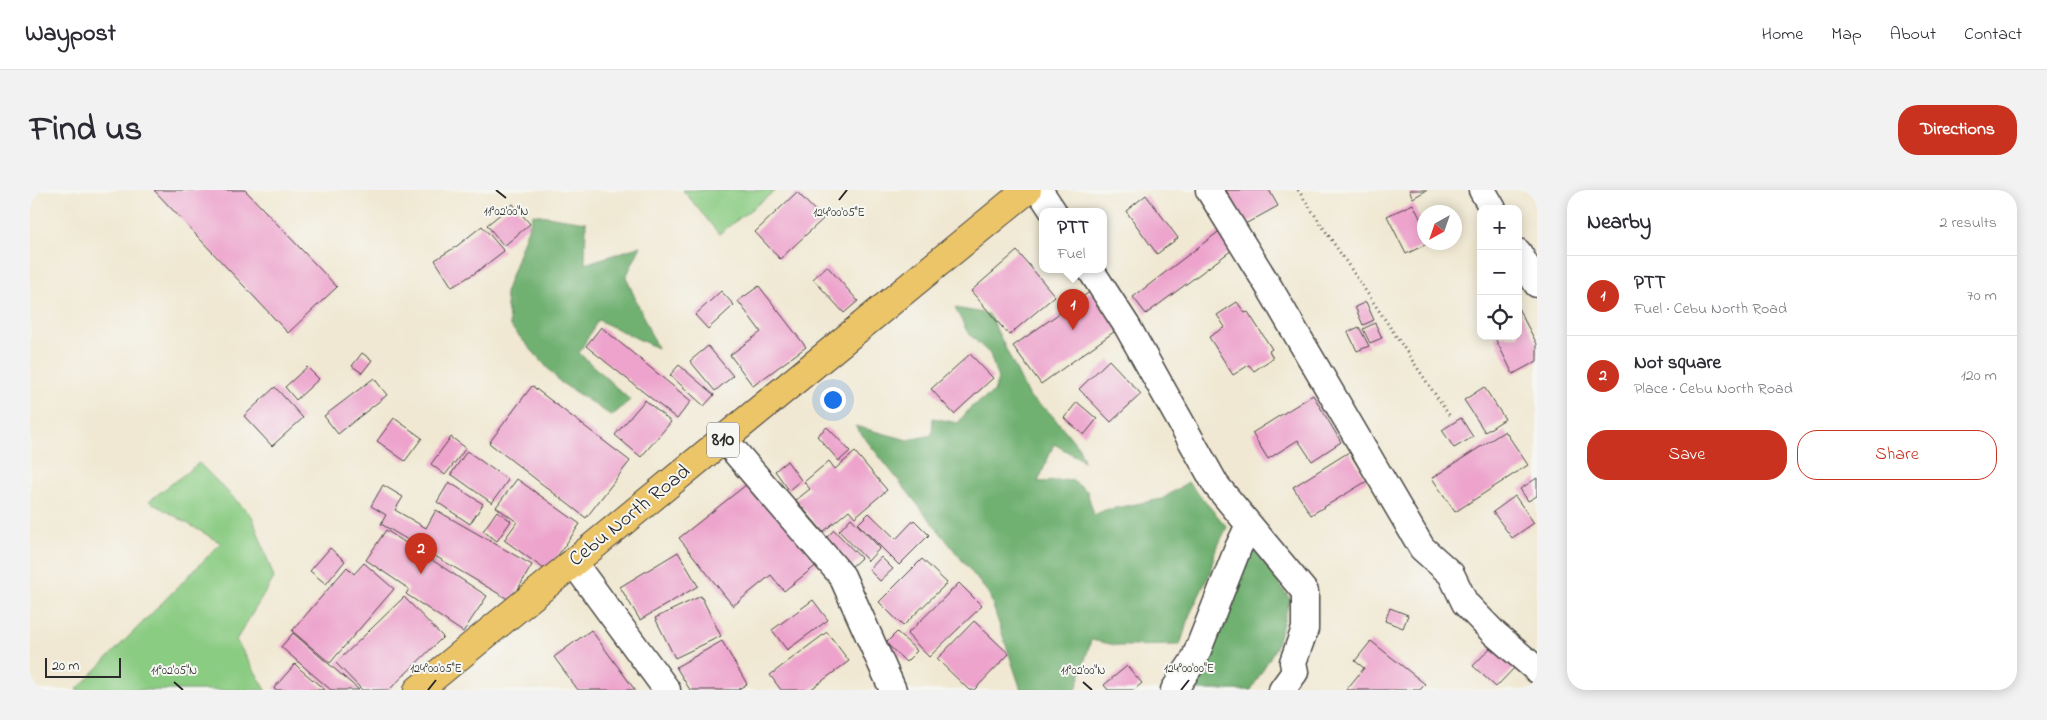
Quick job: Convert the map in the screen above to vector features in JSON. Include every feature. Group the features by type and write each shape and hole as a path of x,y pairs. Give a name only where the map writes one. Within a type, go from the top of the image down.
{"highway":[{"name":"Cebu North Road","path":"421,689 1027,190"}],"street":[{"path":"1040,190 1051,208"},
{"path":"1209,190 1269,287 1422,548 1451,574 1465,603 1494,633 1537,670"},
{"path":"1482,190 1491,205"},
{"path":"1522,259 1537,284"},
{"path":"1093,273 1127,326 1216,485 1304,592 1305,629 1293,662 1295,672 1282,690"},
{"path":"724,439 842,576 893,690"},
{"path":"1174,690 1194,660 1238,548 1249,526"},
{"path":"573,562 667,690"}],"path":[{"path":"1298,190 1451,418"}],"green space":[{"path":"683,190 776,190 719,234"},
{"path":"533,214 586,222 585,264 641,246 626,277 657,348 598,320 579,353 630,400 612,416 560,382 510,326 505,293"},
{"path":"955,308 989,314 1029,397 1049,412 1079,448 1084,461 1054,444 1038,482 1071,480 1087,491 1094,515 1105,510 1162,499 1188,482 1227,527 1215,552 1210,573 1190,614 1180,645 1120,646 1091,640 1076,690 1021,690 989,594 855,426 908,440 932,435 933,418 958,423 970,408 994,392 998,379 990,354 968,333"},
{"path":"199,463 252,516 274,578 236,640 266,690 76,690 221,543 149,501"},
{"path":"1249,542 1290,599 1276,647 1251,690 1198,690 1188,686"}],"building":[{"path":"154,190 245,190 337,287 288,333"},
{"path":"1226,190 1269,190 1278,206 1245,224"},
{"path":"1409,190 1427,190 1413,198"},
{"path":"797,192 823,219 780,259 755,232"},
{"path":"1146,195 1178,238 1157,254 1126,211"},
{"path":"513,204 530,224 504,246 487,225"},
{"path":"1413,204 1417,212 1417,249 1406,254 1387,216"},
{"path":"482,226 504,251 475,273 452,287 435,260 457,246"},
{"path":"1226,226 1240,244 1146,314 1133,297"},
{"path":"1017,251 1055,296 1009,335 971,291"},
{"path":"827,266 858,301 844,313 813,279"},
{"path":"759,286 806,347 753,386 730,355 761,332 738,301"},
{"path":"721,291 734,305 708,329 695,315"},
{"path":"1091,291 1118,329 1041,384 1013,346"},
{"path":"1237,302 1245,313 1248,312 1272,349 1269,351 1273,358 1254,371 1249,365 1233,375 1209,337 1225,327 1217,315"},
{"path":"1366,302 1374,320 1363,325 1355,307"},
{"path":"1522,316 1537,344 1537,361 1513,374 1496,340 1522,340"},
{"path":"1375,323 1382,338 1370,343 1363,329"},
{"path":"601,327 691,401 677,419 586,346"},
{"path":"1359,327 1369,346 1357,351 1348,332"},
{"path":"708,346 733,376 715,391 690,361"},
{"path":"362,353 372,360 362,373 352,366"},
{"path":"970,354 993,378 954,414 931,389"},
{"path":"1109,360 1141,394 1111,422 1079,389"},
{"path":"679,365 714,395 704,406 670,375"},
{"path":"307,367 319,379 296,400 285,387"},
{"path":"374,378 387,395 338,434 324,416"},
{"path":"532,386 630,461 586,518 489,443"},
{"path":"275,387 303,418 272,446 244,416"},
{"path":"1484,387 1505,419 1485,432 1464,400"},
{"path":"1313,395 1341,442 1312,461 1298,440 1268,459 1252,433"},
{"path":"645,400 671,422 641,457 615,435"},
{"path":"1077,402 1097,419 1084,435 1064,418"},
{"path":"394,418 422,438 405,461 377,441"},
{"path":"1461,418 1473,437 1454,448 1442,430"},
{"path":"827,427 850,451 839,461 817,436"},
{"path":"1505,431 1528,465 1455,512 1432,478"},
{"path":"451,437 466,448 445,475 431,464"},
{"path":"467,451 508,480 492,503 451,474"},
{"path":"855,452 887,490 855,517 849,510 823,532 796,500 810,489 804,482 829,461 835,469"},
{"path":"1349,452 1367,481 1311,515 1293,487"},
{"path":"787,461 801,480 789,490 775,471"},
{"path":"1537,478 1537,496 1528,501 1520,489"},
{"path":"517,479 580,524 547,571 504,540 517,522 496,507"},
{"path":"751,481 818,564 784,591 771,575 733,606 679,538"},
{"path":"449,482 483,504 470,524 437,502"},
{"path":"383,485 403,497 395,510 426,528 436,510 532,565 511,601 381,524 386,515 371,506"},
{"path":"1515,496 1534,523 1512,538 1493,512"},
{"path":"497,511 511,521 497,541 483,531"},
{"path":"869,513 896,539 914,520 929,535 899,565 858,524"},
{"path":"851,518 880,548 868,561 839,531"},
{"path":"386,530 487,596 463,632 406,594 409,589 366,560"},
{"path":"834,530 861,558 849,569 822,542"},
{"path":"330,548 345,561 326,584 310,571"},
{"path":"678,552 698,586 640,620 620,587"},
{"path":"881,557 893,569 880,581 869,570"},
{"path":"922,559 947,583 903,626 879,602"},
{"path":"364,563 394,589 330,663 292,631 347,567 354,574"},
{"path":"959,583 982,606 929,657 907,634"},
{"path":"701,596 721,636 675,658 655,618"},
{"path":"404,597 443,637 389,690 362,690 336,663"},
{"path":"813,600 828,620 787,650 772,630"},
{"path":"1390,608 1408,615 1403,628 1385,621"},
{"path":"974,621 1009,654 974,690 969,690 937,659"},
{"path":"591,630 635,690 578,690 554,657"},
{"path":"827,632 849,661 810,690 781,690 770,675"},
{"path":"897,632 917,651 906,662 886,643"},
{"path":"293,633 359,690 331,690 281,647"},
{"path":"722,641 747,684 737,690 690,690 676,667"},
{"path":"1371,641 1425,684 1420,690 1346,690 1364,668 1355,661"},
{"path":"1493,645 1516,666 1496,687 1473,666"},
{"path":"295,664 325,690 275,690 274,688"},
{"path":"1127,666 1142,683 1134,690 1108,690 1104,685"}],"place":[{"name":"PTT","path":"1073,330"},
{"name":"Not square","path":"421,574"}]}
